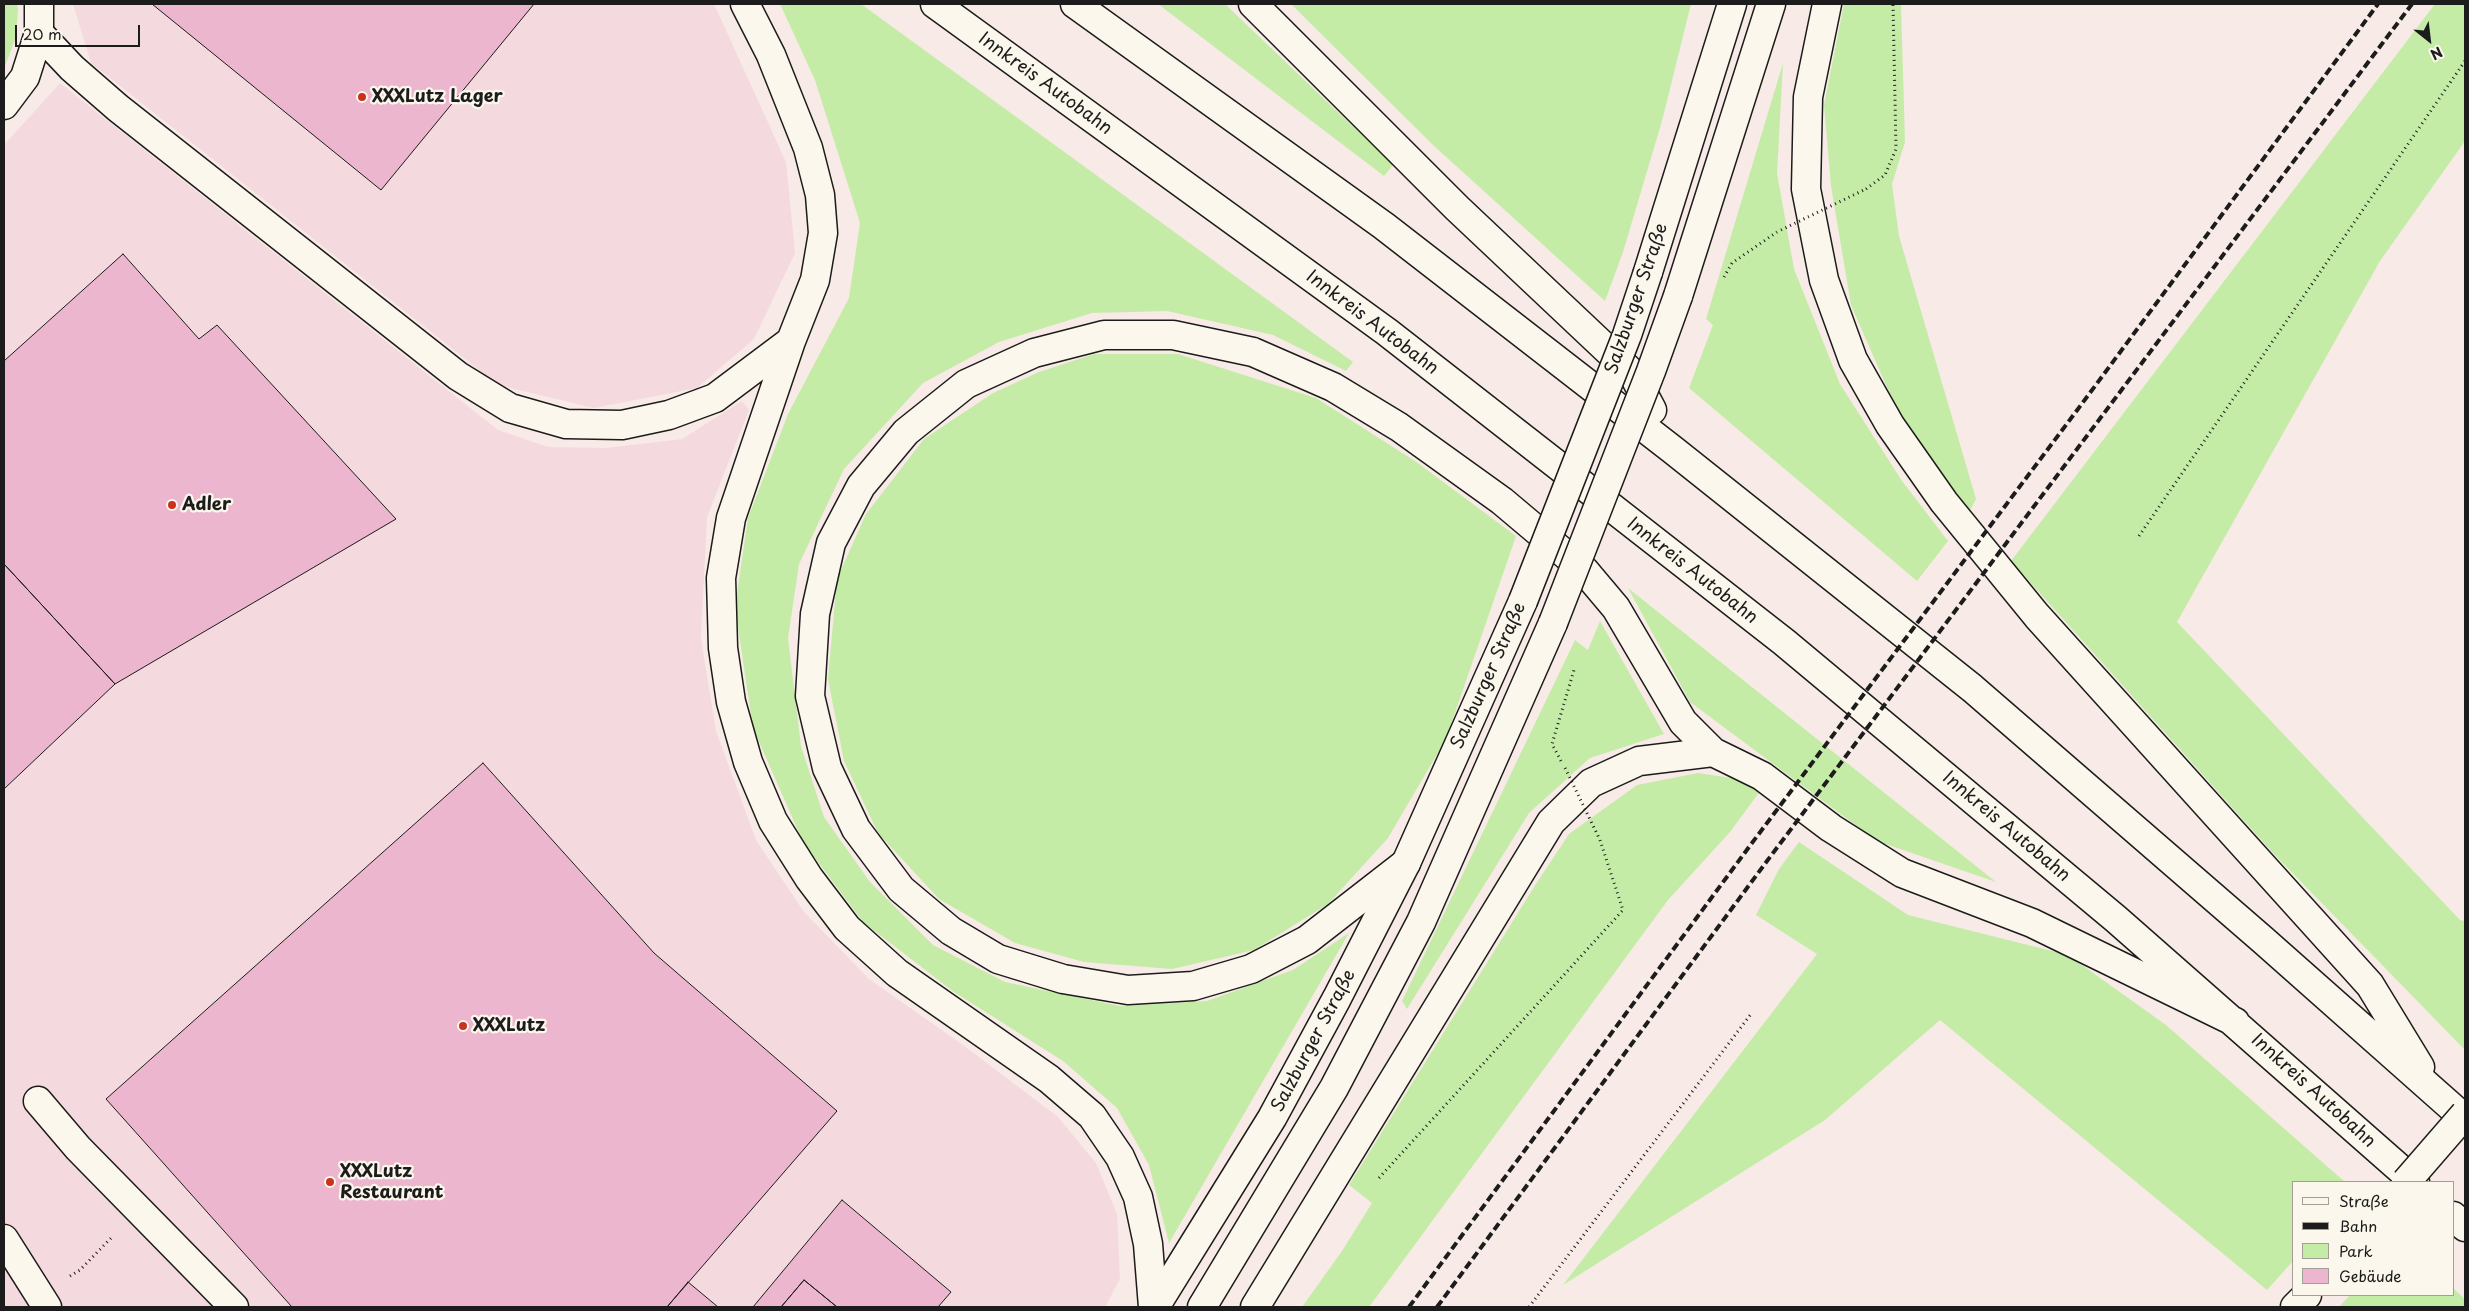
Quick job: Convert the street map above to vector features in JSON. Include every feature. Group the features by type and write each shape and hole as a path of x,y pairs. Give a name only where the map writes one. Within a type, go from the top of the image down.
{"main road":[{"path":"4,105 25,77 39,33 39,4"},
{"path":"745,4 771,55 801,131 820,195 823,233 815,280 791,341 731,518 721,578 723,648 731,702 748,762 773,821 809,878 847,928 898,973 1050,1079 1092,1116 1120,1157 1138,1197 1148,1244 1154,1307"},
{"name":"Innkreis Autobahn","path":"935,4 1386,332 1776,636 2094,900 2414,1181"},
{"path":"1075,4 1384,226 1673,450 1972,688 2465,1119"},
{"path":"1253,4 1457,208 1633,374 1673,450"},
{"name":"Salzburger Straße","path":"1154,1307 1272,1118 1337,998 1406,863 1523,601 1627,335 1732,4"},
{"name":"Salzburger Straße","path":"1202,1307 1334,1088 1421,922 1552,623 1651,372 1678,296 1771,4"},
{"path":"1826,4 1808,96 1806,189 1824,280 1858,368 1890,425 1944,502 2037,616 2370,985 2435,1092"},
{"path":"39,33 72,68 118,108 458,376 510,408 566,424 622,425 669,415 714,398 791,341"},
{"path":"1406,863 1307,940 1251,969 1193,986 1128,990 1063,979 998,958 951,931 901,889 856,829 827,768 810,696 815,614 831,543 861,486 906,432 966,384 1034,353 1104,335 1173,335 1254,352 1334,387 1399,427 1502,501 1584,570 1616,608 1684,722 1714,752 1762,776 1831,828 1902,873 2032,923 2235,1022"},
{"path":"1255,1307 1552,822 1592,784 1639,761 1714,752"},
{"path":"38,1102 78,1148 234,1307"},
{"path":"2407,1181 2465,1114"},
{"path":"2454,1217 2465,1227"},
{"path":"4,1239 42,1300"},
{"path":"2295,1307 2306,1296"}],"path":[{"path":"1722,280 1732,263 1781,230 1866,189 1885,175 1896,149 1893,4"},
{"path":"2140,536 2382,180 2465,62"},
{"path":"1378,1178 1624,910 1600,840 1552,744 1577,663"},
{"path":"1529,1307 1751,1014"},
{"path":"42,1300 80,1270 138,1210"}],"shaded area":[{"path":"73,4 714,4 786,162 795,253 754,339 697,388 594,408 498,385 91,63"},
{"path":"60,83 498,430 548,447 606,448 682,439 742,401 749,410 707,517 701,638 716,731 756,840 804,912 869,979 963,1045 1058,1117 1096,1163 1117,1214 1120,1279 1105,1307 4,1307 4,145"}],"green space":[{"path":"4,4 17,4 18,9 16,37 4,69"},
{"path":"780,4 861,4 1353,362 1346,371 1273,335 1167,311 1092,313 999,342 923,383 844,469 799,564 788,638 801,746 824,817 870,882 933,945 1005,982 1120,1006 1207,1001 1293,970 1349,933 1169,1243 1149,1165 1117,1108 1063,1061 954,992 863,922 803,842 753,728 735,607 748,518 788,414 849,298 860,223 815,80"},
{"path":"1158,4 1225,4 1393,165 1384,176"},
{"path":"1291,4 1691,4 1662,121 1623,252 1605,301 1433,145"},
{"path":"1844,4 1901,4 1905,142 1892,184 1899,236 1976,499 1969,512 1900,417 1851,305 1831,186 1824,105"},
{"path":"2435,4 2465,4 2465,141 2380,261 2177,622 2460,920 2465,921 2465,1050 2272,852 2011,561"},
{"path":"1783,63 1777,173 1794,269 1840,384 1902,481 1948,541 1917,581 1689,388 1713,325 1706,319"},
{"path":"1094,354 1178,354 1316,398 1415,461 1516,536 1446,739 1388,838 1328,904 1254,950 1172,969 1084,962 1015,943 939,899 878,833 844,761 828,679 837,579 866,514 924,439 993,393 1039,372"},
{"path":"1628,588 1996,882 1877,841 1690,702"},
{"path":"1600,621 1664,734 1590,758 1529,813 1407,1009 1402,1001 1575,640 1588,650"},
{"path":"1698,773 1738,779 1761,790 1730,832 1668,900 1369,1307 1302,1307 1342,1251 1372,1203 1349,1185 1534,887 1569,834 1637,785"},
{"path":"1799,842 1908,915 2068,955 2166,1025 2344,1181 2292,1181 2292,1262 2267,1290 1940,1020 1825,1120 1563,1285 1817,954 1756,915 1779,869"},
{"path":"2454,1289 2465,1299 2465,1307 2339,1307 2349,1296 2454,1296"}],"building":[{"name":"XXXLutz Lager","path":"152,4 534,4 381,190"},
{"path":"123,254 199,339 217,325 396,519 115,684 4,564 4,361"},
{"path":"4,564 115,684 4,789"},
{"name":"XXXLutz","path":"483,763 654,953 837,1111 667,1307 292,1307 106,1099"},
{"path":"842,1200 951,1292 938,1307 837,1307 804,1280 781,1307 753,1307"},
{"path":"804,1280 837,1307 781,1307"},
{"path":"688,1282 718,1307 667,1307"}],"railway":[{"path":"1409,1307 1749,847 2078,409 2378,4"},
{"path":"1437,1307 1767,861 2412,4"}],"place":[{"name":"XXXLutz Lager","path":"362,97"},
{"name":"Adler","path":"172,505"},
{"name":"XXXLutz","path":"463,1026"},
{"name":"XXXLutz Restaurant","path":"330,1182"}]}
